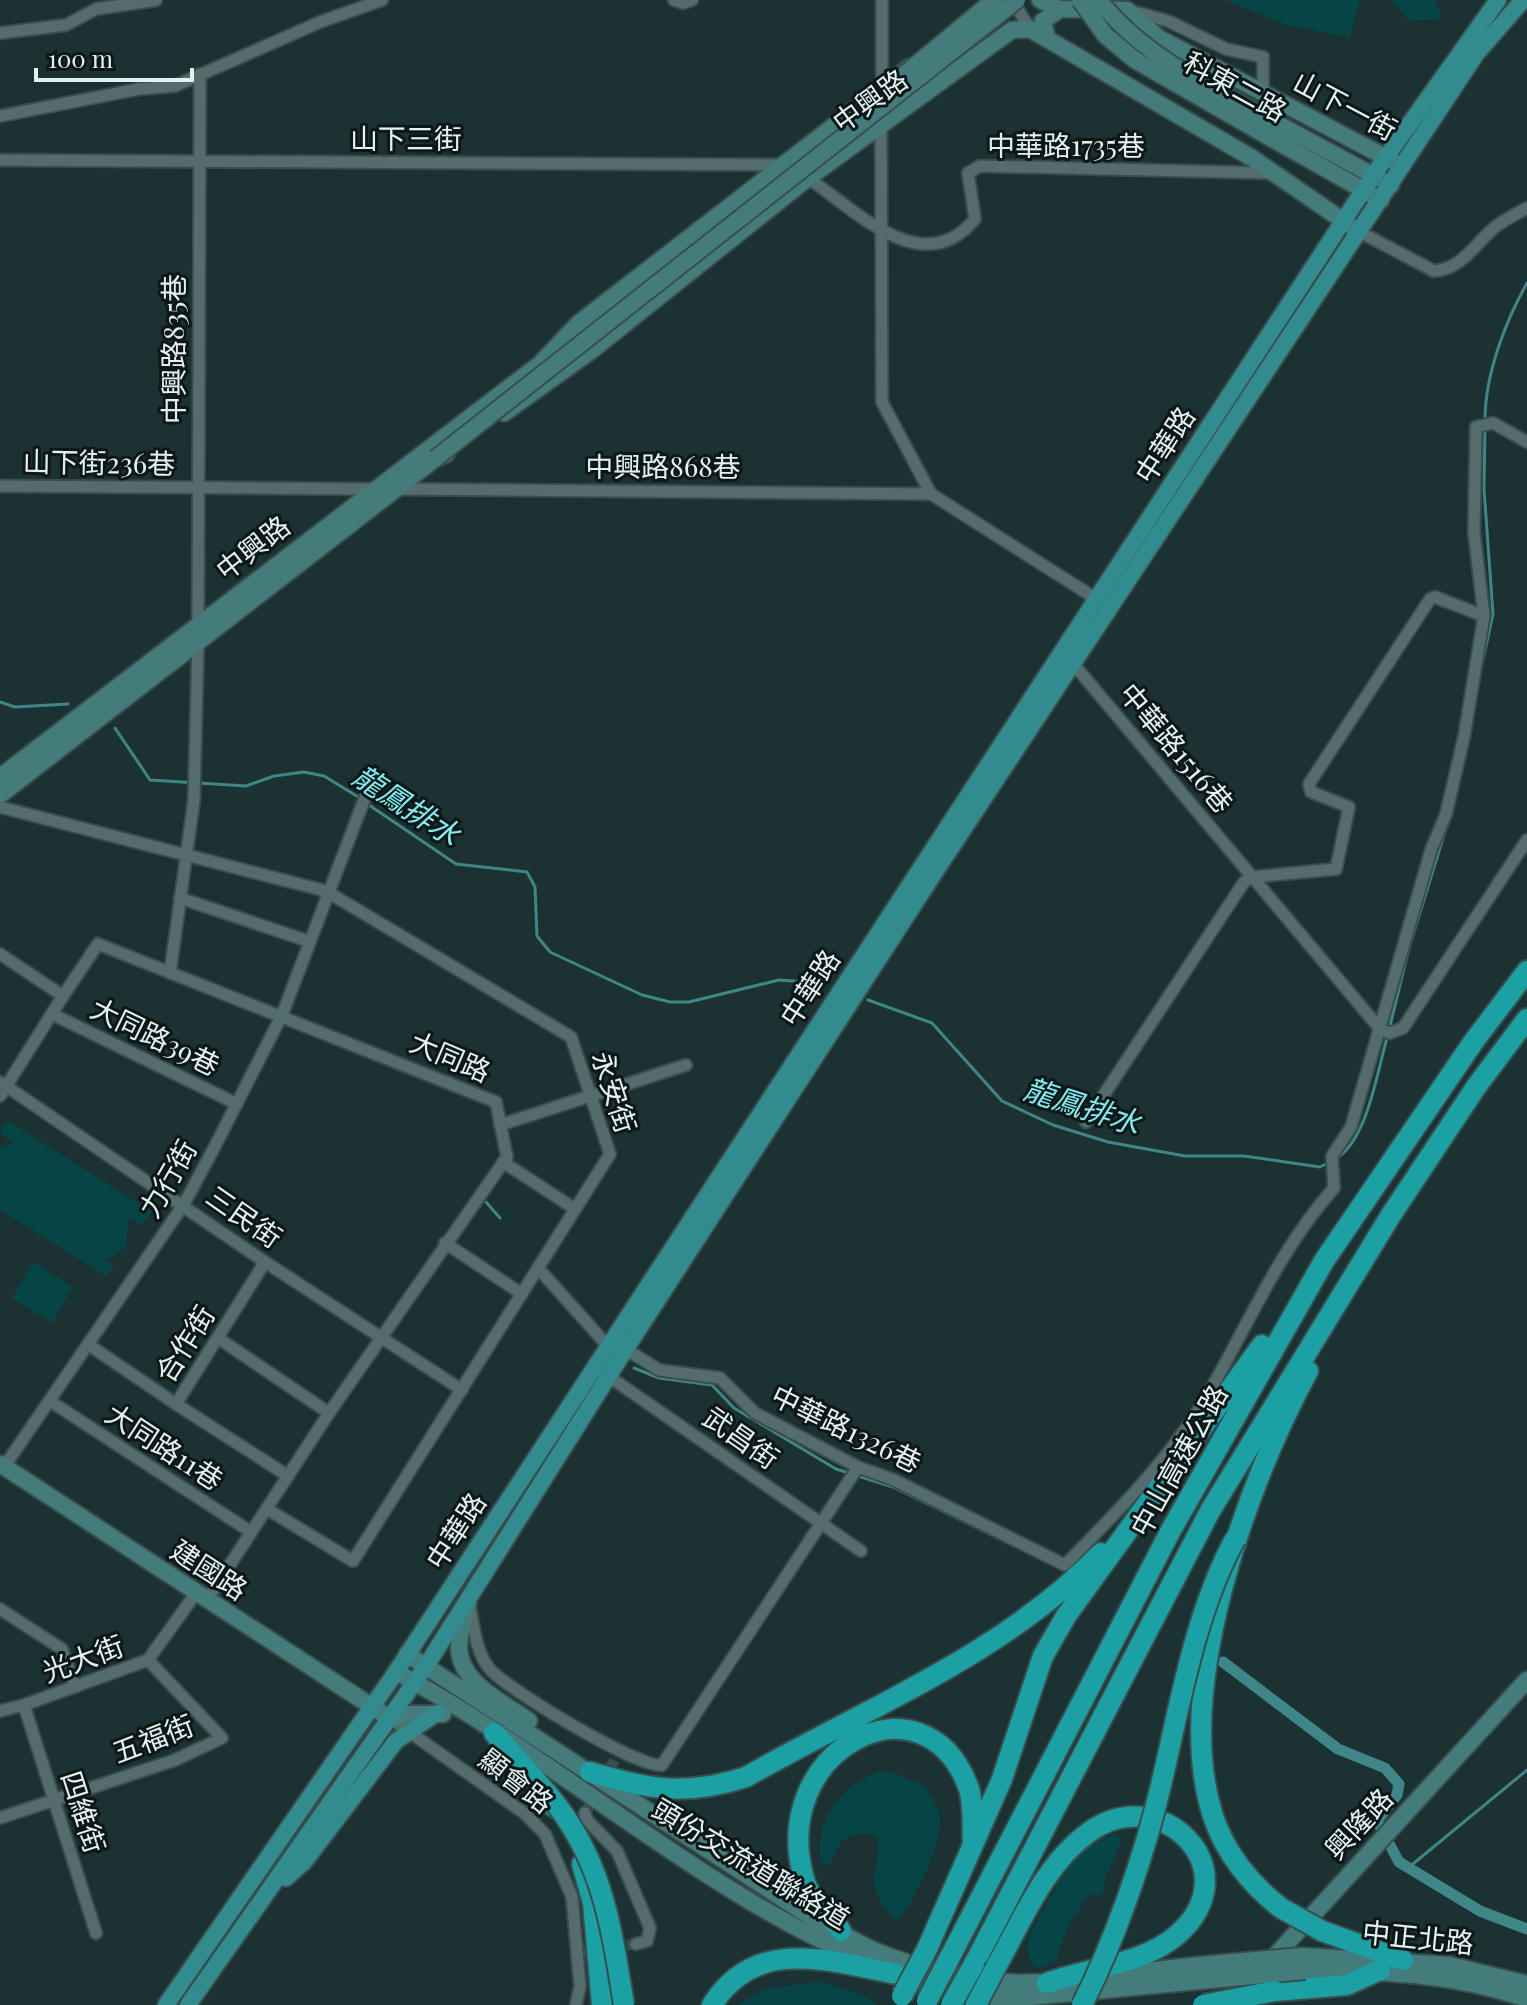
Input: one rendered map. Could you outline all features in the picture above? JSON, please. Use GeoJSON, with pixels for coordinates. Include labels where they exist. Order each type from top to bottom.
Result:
{"type":"FeatureCollection","features":[{"type":"Feature","properties":{"kind":"highway","name":"中山高速公路"},"geometry":{"type":"LineString","coordinates":[[926,2003],[1171,1530],[1324,1261],[1474,1041],[1527,971]]}},
{"type":"Feature","properties":{"kind":"highway","name":"中山高速公路"},"geometry":{"type":"LineString","coordinates":[[951,2005],[1210,1511],[1441,1138],[1527,1019]]}},
{"type":"Feature","properties":{"kind":"highway"},"geometry":{"type":"LineString","coordinates":[[900,2000],[927,1949],[1002,1779],[1043,1656],[1066,1616],[1238,1383],[1283,1312],[1324,1261]]}},
{"type":"Feature","properties":{"kind":"highway"},"geometry":{"type":"LineString","coordinates":[[1082,2005],[1122,1908],[1160,1789],[1201,1628],[1222,1561],[1235,1539],[1272,1446],[1342,1311],[1344,1292]]}},
{"type":"Feature","properties":{"kind":"highway"},"geometry":{"type":"LineString","coordinates":[[590,1772],[652,1789],[717,1786],[746,1777],[910,1690],[1006,1631],[1084,1570],[1175,1469]]}},
{"type":"Feature","properties":{"kind":"highway"},"geometry":{"type":"LineString","coordinates":[[1235,1539],[1205,1697],[1203,1744],[1207,1793],[1214,1819],[1234,1858],[1256,1887],[1281,1908],[1322,1931],[1403,1960]]}},
{"type":"Feature","properties":{"kind":"highway"},"geometry":{"type":"LineString","coordinates":[[841,1931],[806,1886],[798,1840],[799,1814],[818,1772],[851,1741],[891,1729],[930,1738],[947,1752],[970,1793],[973,1845]]}},
{"type":"Feature","properties":{"kind":"highway"},"geometry":{"type":"LineString","coordinates":[[494,1733],[569,1818],[596,1873],[607,1908],[624,2005]]}},
{"type":"Feature","properties":{"kind":"highway"},"geometry":{"type":"LineString","coordinates":[[547,1793],[576,1848],[588,1885],[602,2005]]}},
{"type":"Feature","properties":{"kind":"highway"},"geometry":{"type":"LineString","coordinates":[[976,2005],[1050,1872],[1090,1831],[1103,1823],[1139,1817],[1168,1823],[1187,1837],[1201,1857],[1204,1891],[1194,1914],[1176,1936],[1136,1956],[1047,1983]]}},
{"type":"Feature","properties":{"kind":"highway"},"geometry":{"type":"LineString","coordinates":[[712,2005],[739,1976],[755,1967],[790,1957],[832,1959],[897,1974]]}},
{"type":"Feature","properties":{"kind":"highway"},"geometry":{"type":"LineString","coordinates":[[1203,2005],[1275,1991],[1347,1985],[1380,1970]]}},
{"type":"Feature","properties":{"kind":"main road","name":"中華路"},"geometry":{"type":"LineString","coordinates":[[166,2005],[396,1672],[608,1342],[1103,602],[1369,181],[1498,0]]}},
{"type":"Feature","properties":{"kind":"main road","name":"中華路"},"geometry":{"type":"LineString","coordinates":[[1103,602],[1360,232],[1476,54],[1522,4]]}},
{"type":"Feature","properties":{"kind":"main road","name":"中華路"},"geometry":{"type":"LineString","coordinates":[[188,2005],[426,1666],[1067,657]]}},
{"type":"Feature","properties":{"kind":"main road","name":"中華路"},"geometry":{"type":"LineString","coordinates":[[267,1894],[304,1862],[403,1736],[437,1713]]}},
{"type":"Feature","properties":{"kind":"main road"},"geometry":{"type":"LineString","coordinates":[[199,1958],[213,1968]]}},
{"type":"Feature","properties":{"kind":"street"},"geometry":{"type":"LineString","coordinates":[[0,33],[66,25],[96,9],[156,0]]}},
{"type":"Feature","properties":{"kind":"street"},"geometry":{"type":"LineString","coordinates":[[0,116],[139,89],[175,86],[320,22],[382,0]]}},
{"type":"Feature","properties":{"kind":"street"},"geometry":{"type":"LineString","coordinates":[[674,0],[683,3],[692,0]]}},
{"type":"Feature","properties":{"kind":"street"},"geometry":{"type":"LineString","coordinates":[[882,0],[880,395],[931,494],[1103,602]]}},
{"type":"Feature","properties":{"kind":"street","name":"中興路"},"geometry":{"type":"LineString","coordinates":[[962,26],[978,0]]}},
{"type":"Feature","properties":{"kind":"street","name":"中興路"},"geometry":{"type":"LineString","coordinates":[[540,364],[579,323],[993,0]]}},
{"type":"Feature","properties":{"kind":"street","name":"中興路"},"geometry":{"type":"LineString","coordinates":[[0,777],[372,489],[540,364],[993,0]]}},
{"type":"Feature","properties":{"kind":"street"},"geometry":{"type":"LineString","coordinates":[[1014,0],[1030,29],[1252,158],[1342,223],[1434,271],[1443,270],[1467,257],[1502,222],[1527,208]]}},
{"type":"Feature","properties":{"kind":"street","name":"中興路"},"geometry":{"type":"LineString","coordinates":[[0,795],[436,458],[1014,0]]}},
{"type":"Feature","properties":{"kind":"street","name":"山下一街"},"geometry":{"type":"LineString","coordinates":[[1040,0],[1060,9],[1127,10],[1168,21],[1226,49],[1263,57],[1263,92]]}},
{"type":"Feature","properties":{"kind":"street","name":"科東二路"},"geometry":{"type":"LineString","coordinates":[[1080,0],[1105,35],[1135,60],[1369,181],[1386,193]]}},
{"type":"Feature","properties":{"kind":"street","name":"科東二路"},"geometry":{"type":"LineString","coordinates":[[1099,0],[1117,23],[1148,49],[1274,131]]}},
{"type":"Feature","properties":{"kind":"street"},"geometry":{"type":"LineString","coordinates":[[1047,38],[1043,21],[1060,9]]}},
{"type":"Feature","properties":{"kind":"street","name":"山下一街"},"geometry":{"type":"LineString","coordinates":[[1127,10],[1159,38],[1402,166]]}},
{"type":"Feature","properties":{"kind":"street","name":"中興路"},"geometry":{"type":"LineString","coordinates":[[436,458],[447,454],[592,350],[808,178],[1012,30],[1030,29]]}},
{"type":"Feature","properties":{"kind":"street","name":"中興路835巷"},"geometry":{"type":"LineString","coordinates":[[198,623],[200,74]]}},
{"type":"Feature","properties":{"kind":"street","name":"山下三街"},"geometry":{"type":"LineString","coordinates":[[0,160],[782,163],[882,231]]}},
{"type":"Feature","properties":{"kind":"street","name":"中華路1735巷"},"geometry":{"type":"LineString","coordinates":[[882,231],[923,245],[938,245],[961,235],[975,219],[968,173],[980,166],[1269,173]]}},
{"type":"Feature","properties":{"kind":"street"},"geometry":{"type":"LineString","coordinates":[[1527,442],[1503,426],[1484,424],[1476,427],[1474,532],[1484,616],[1464,737],[1446,814],[1431,850],[1381,1030],[1390,1033],[1403,1028],[1527,840]]}},
{"type":"Feature","properties":{"kind":"street","name":"山下街236巷"},"geometry":{"type":"LineString","coordinates":[[0,486],[372,489]]}},
{"type":"Feature","properties":{"kind":"street"},"geometry":{"type":"LineString","coordinates":[[372,489],[396,489]]}},
{"type":"Feature","properties":{"kind":"street","name":"中興路868巷"},"geometry":{"type":"LineString","coordinates":[[396,489],[931,494]]}},
{"type":"Feature","properties":{"kind":"street"},"geometry":{"type":"LineString","coordinates":[[1086,1122],[1244,882],[1252,877],[1336,869],[1349,807],[1311,792],[1309,784],[1430,599],[1435,597],[1484,616]]}},
{"type":"Feature","properties":{"kind":"street"},"geometry":{"type":"LineString","coordinates":[[170,973],[195,786],[198,623]]}},
{"type":"Feature","properties":{"kind":"street","name":"中華路1516巷"},"geometry":{"type":"LineString","coordinates":[[1067,657],[1381,1030]]}},
{"type":"Feature","properties":{"kind":"street","name":"力行街"},"geometry":{"type":"LineString","coordinates":[[3,1469],[184,1204],[282,1015],[326,891],[364,799]]}},
{"type":"Feature","properties":{"kind":"street","name":"永安街"},"geometry":{"type":"LineString","coordinates":[[0,807],[326,891],[571,1037],[610,1154],[353,1561],[267,1509]]}},
{"type":"Feature","properties":{"kind":"street"},"geometry":{"type":"LineString","coordinates":[[180,898],[308,941]]}},
{"type":"Feature","properties":{"kind":"street","name":"大同路"},"geometry":{"type":"LineString","coordinates":[[63,996],[98,944],[496,1102],[507,1157],[503,1162]]}},
{"type":"Feature","properties":{"kind":"street"},"geometry":{"type":"LineString","coordinates":[[0,954],[63,996],[2,1088]]}},
{"type":"Feature","properties":{"kind":"street","name":"大同路39巷"},"geometry":{"type":"LineString","coordinates":[[52,1014],[237,1104]]}},
{"type":"Feature","properties":{"kind":"street","name":"中華路1326巷"},"geometry":{"type":"LineString","coordinates":[[538,1268],[608,1342],[659,1370],[695,1372],[720,1378],[755,1413],[857,1469],[894,1480],[1065,1565],[1147,1480],[1187,1426],[1245,1324],[1318,1206],[1334,1188],[1332,1156],[1351,1127],[1381,1030]]}},
{"type":"Feature","properties":{"kind":"street"},"geometry":{"type":"LineString","coordinates":[[500,1125],[686,1065]]}},
{"type":"Feature","properties":{"kind":"street","name":"三民街"},"geometry":{"type":"LineString","coordinates":[[2,1088],[184,1204],[265,1262],[382,1335],[462,1390]]}},
{"type":"Feature","properties":{"kind":"street"},"geometry":{"type":"LineString","coordinates":[[201,1596],[251,1532],[382,1335],[503,1162],[575,1209]]}},
{"type":"Feature","properties":{"kind":"street"},"geometry":{"type":"LineString","coordinates":[[445,1243],[522,1294]]}},
{"type":"Feature","properties":{"kind":"street","name":"合作街"},"geometry":{"type":"LineString","coordinates":[[89,1345],[176,1404],[265,1262]]}},
{"type":"Feature","properties":{"kind":"street"},"geometry":{"type":"LineString","coordinates":[[218,1338],[329,1413]]}},
{"type":"Feature","properties":{"kind":"street","name":"武昌街"},"geometry":{"type":"LineString","coordinates":[[594,1365],[861,1551]]}},
{"type":"Feature","properties":{"kind":"street","name":"大同路11巷"},"geometry":{"type":"LineString","coordinates":[[50,1401],[251,1532]]}},
{"type":"Feature","properties":{"kind":"street"},"geometry":{"type":"LineString","coordinates":[[176,1404],[288,1476]]}},
{"type":"Feature","properties":{"kind":"street","name":"建國路"},"geometry":{"type":"LineString","coordinates":[[3,1469],[391,1719]]}},
{"type":"Feature","properties":{"kind":"street"},"geometry":{"type":"LineString","coordinates":[[469,1598],[480,1651],[489,1669],[507,1684],[619,1752],[652,1766],[662,1765],[857,1469]]}},
{"type":"Feature","properties":{"kind":"street","name":"光大街"},"geometry":{"type":"LineString","coordinates":[[0,1711],[148,1660],[201,1596]]}},
{"type":"Feature","properties":{"kind":"street"},"geometry":{"type":"LineString","coordinates":[[469,1598],[459,1645],[461,1663],[470,1679],[584,1760],[590,1772]]}},
{"type":"Feature","properties":{"kind":"street"},"geometry":{"type":"LineString","coordinates":[[0,1609],[62,1649],[75,1687]]}},
{"type":"Feature","properties":{"kind":"street","name":"頭份交流道聯絡道"},"geometry":{"type":"LineString","coordinates":[[407,1654],[817,1921],[874,1951],[951,1976],[1047,1983],[1304,1963]]}},
{"type":"Feature","properties":{"kind":"street","name":"五福街"},"geometry":{"type":"LineString","coordinates":[[0,1818],[175,1760],[222,1738],[148,1660]]}},
{"type":"Feature","properties":{"kind":"street","name":"頭份交流道聯絡道"},"geometry":{"type":"LineString","coordinates":[[396,1672],[748,1899],[823,1943],[897,1974],[970,1996],[1008,1998],[1200,1973]]}},
{"type":"Feature","properties":{"kind":"street","name":"興隆路"},"geometry":{"type":"LineString","coordinates":[[1231,2005],[1526,1682]]}},
{"type":"Feature","properties":{"kind":"street","name":"四維街"},"geometry":{"type":"LineString","coordinates":[[24,1705],[96,1933]]}},
{"type":"Feature","properties":{"kind":"street"},"geometry":{"type":"LineString","coordinates":[[391,1719],[437,1713],[455,1716],[494,1733]]}},
{"type":"Feature","properties":{"kind":"street","name":"顯會路"},"geometry":{"type":"LineString","coordinates":[[391,1719],[403,1736],[524,1813],[545,1834],[572,1897],[580,1986],[576,2005]]}},
{"type":"Feature","properties":{"kind":"street"},"geometry":{"type":"LineString","coordinates":[[585,1813],[586,1819],[617,1851],[650,1928],[647,1941],[636,1944]]}},
{"type":"Feature","properties":{"kind":"street","name":"中正北路"},"geometry":{"type":"LineString","coordinates":[[1304,1963],[1403,1960],[1494,1973],[1527,1984]]}},
{"type":"Feature","properties":{"kind":"street","name":"中正北路"},"geometry":{"type":"LineString","coordinates":[[1304,1963],[1463,1981],[1527,1999]]}},
{"type":"Feature","properties":{"kind":"shaded area"},"geometry":{"type":"Polygon","coordinates":[[[1225,0],[1360,0],[1350,38],[1286,25],[1225,0]]]}},
{"type":"Feature","properties":{"kind":"shaded area"},"geometry":{"type":"Polygon","coordinates":[[[1391,0],[1435,0],[1442,19],[1409,21],[1391,0]]]}},
{"type":"Feature","properties":{"kind":"shaded area"},"geometry":{"type":"Polygon","coordinates":[[[7,1120],[152,1212],[142,1225],[129,1218],[126,1247],[104,1260],[115,1266],[106,1276],[0,1210],[0,1148],[13,1142],[0,1133],[7,1120]]]}},
{"type":"Feature","properties":{"kind":"shaded area"},"geometry":{"type":"Polygon","coordinates":[[[33,1262],[73,1287],[52,1323],[12,1298],[33,1262]]]}},
{"type":"Feature","properties":{"kind":"shaded area"},"geometry":{"type":"Polygon","coordinates":[[[888,1770],[926,1787],[940,1816],[937,1841],[926,1872],[896,1922],[875,1887],[878,1847],[874,1834],[857,1834],[841,1841],[830,1865],[821,1862],[820,1846],[827,1816],[836,1802],[859,1781],[888,1770]]]}},
{"type":"Feature","properties":{"kind":"shaded area"},"geometry":{"type":"Polygon","coordinates":[[[1116,1833],[1121,1842],[1104,1881],[1105,1890],[1099,1897],[1092,1893],[1079,1909],[1056,1961],[1041,1969],[1033,1966],[1027,1951],[1029,1935],[1063,1875],[1084,1848],[1116,1833]]]}},
{"type":"Feature","properties":{"kind":"shaded area"},"geometry":{"type":"Polygon","coordinates":[[[819,1982],[861,1994],[878,2005],[737,2005],[767,1988],[819,1982]]]}},
{"type":"Feature","properties":{"kind":"waterway"},"geometry":{"type":"LineString","coordinates":[[1485,420],[1492,367],[1511,315],[1527,283]]}},
{"type":"Feature","properties":{"kind":"waterway"},"geometry":{"type":"LineString","coordinates":[[1479,678],[1493,614],[1484,489],[1485,427]]}},
{"type":"Feature","properties":{"kind":"waterway","name":"龍鳳排水"},"geometry":{"type":"LineString","coordinates":[[0,702],[15,707],[68,704]]}},
{"type":"Feature","properties":{"kind":"waterway","name":"龍鳳排水"},"geometry":{"type":"LineString","coordinates":[[115,728],[150,780],[246,786],[274,776],[304,772],[324,776],[360,798]]}},
{"type":"Feature","properties":{"kind":"waterway","name":"龍鳳排水"},"geometry":{"type":"LineString","coordinates":[[366,803],[456,864],[527,872],[535,887],[537,936],[550,952],[642,995],[670,1002],[689,1002],[779,980],[821,983]]}},
{"type":"Feature","properties":{"kind":"waterway"},"geometry":{"type":"LineString","coordinates":[[1389,1030],[1409,948],[1448,822]]}},
{"type":"Feature","properties":{"kind":"waterway","name":"龍鳳排水"},"geometry":{"type":"LineString","coordinates":[[868,1000],[932,1023],[1002,1101],[1053,1125],[1108,1142],[1185,1156],[1244,1156],[1320,1167],[1328,1163]]}},
{"type":"Feature","properties":{"kind":"waterway","name":"龍鳳排水"},"geometry":{"type":"LineString","coordinates":[[1335,1159],[1346,1150],[1363,1122],[1387,1038]]}},
{"type":"Feature","properties":{"kind":"waterway"},"geometry":{"type":"LineString","coordinates":[[486,1202],[500,1218]]}},
{"type":"Feature","properties":{"kind":"waterway"},"geometry":{"type":"LineString","coordinates":[[634,1368],[659,1378],[712,1385],[734,1408],[836,1469],[893,1487],[1041,1559]]}},
{"type":"Feature","properties":{"kind":"waterway"},"geometry":{"type":"LineString","coordinates":[[1223,1662],[1338,1749],[1385,1768],[1399,1784],[1397,1795],[1377,1821],[1399,1862],[1480,1911],[1527,1929]]}},
{"type":"Feature","properties":{"kind":"waterway"},"geometry":{"type":"LineString","coordinates":[[1408,1868],[1527,1770]]}},
{"type":"Feature","properties":{"kind":"tunnel"},"geometry":{"type":"LineString","coordinates":[[585,1813],[619,1752]]}},
{"type":"Feature","properties":{"kind":"tunnel"},"geometry":{"type":"LineString","coordinates":[[578,1952],[636,1944]]}}]}
